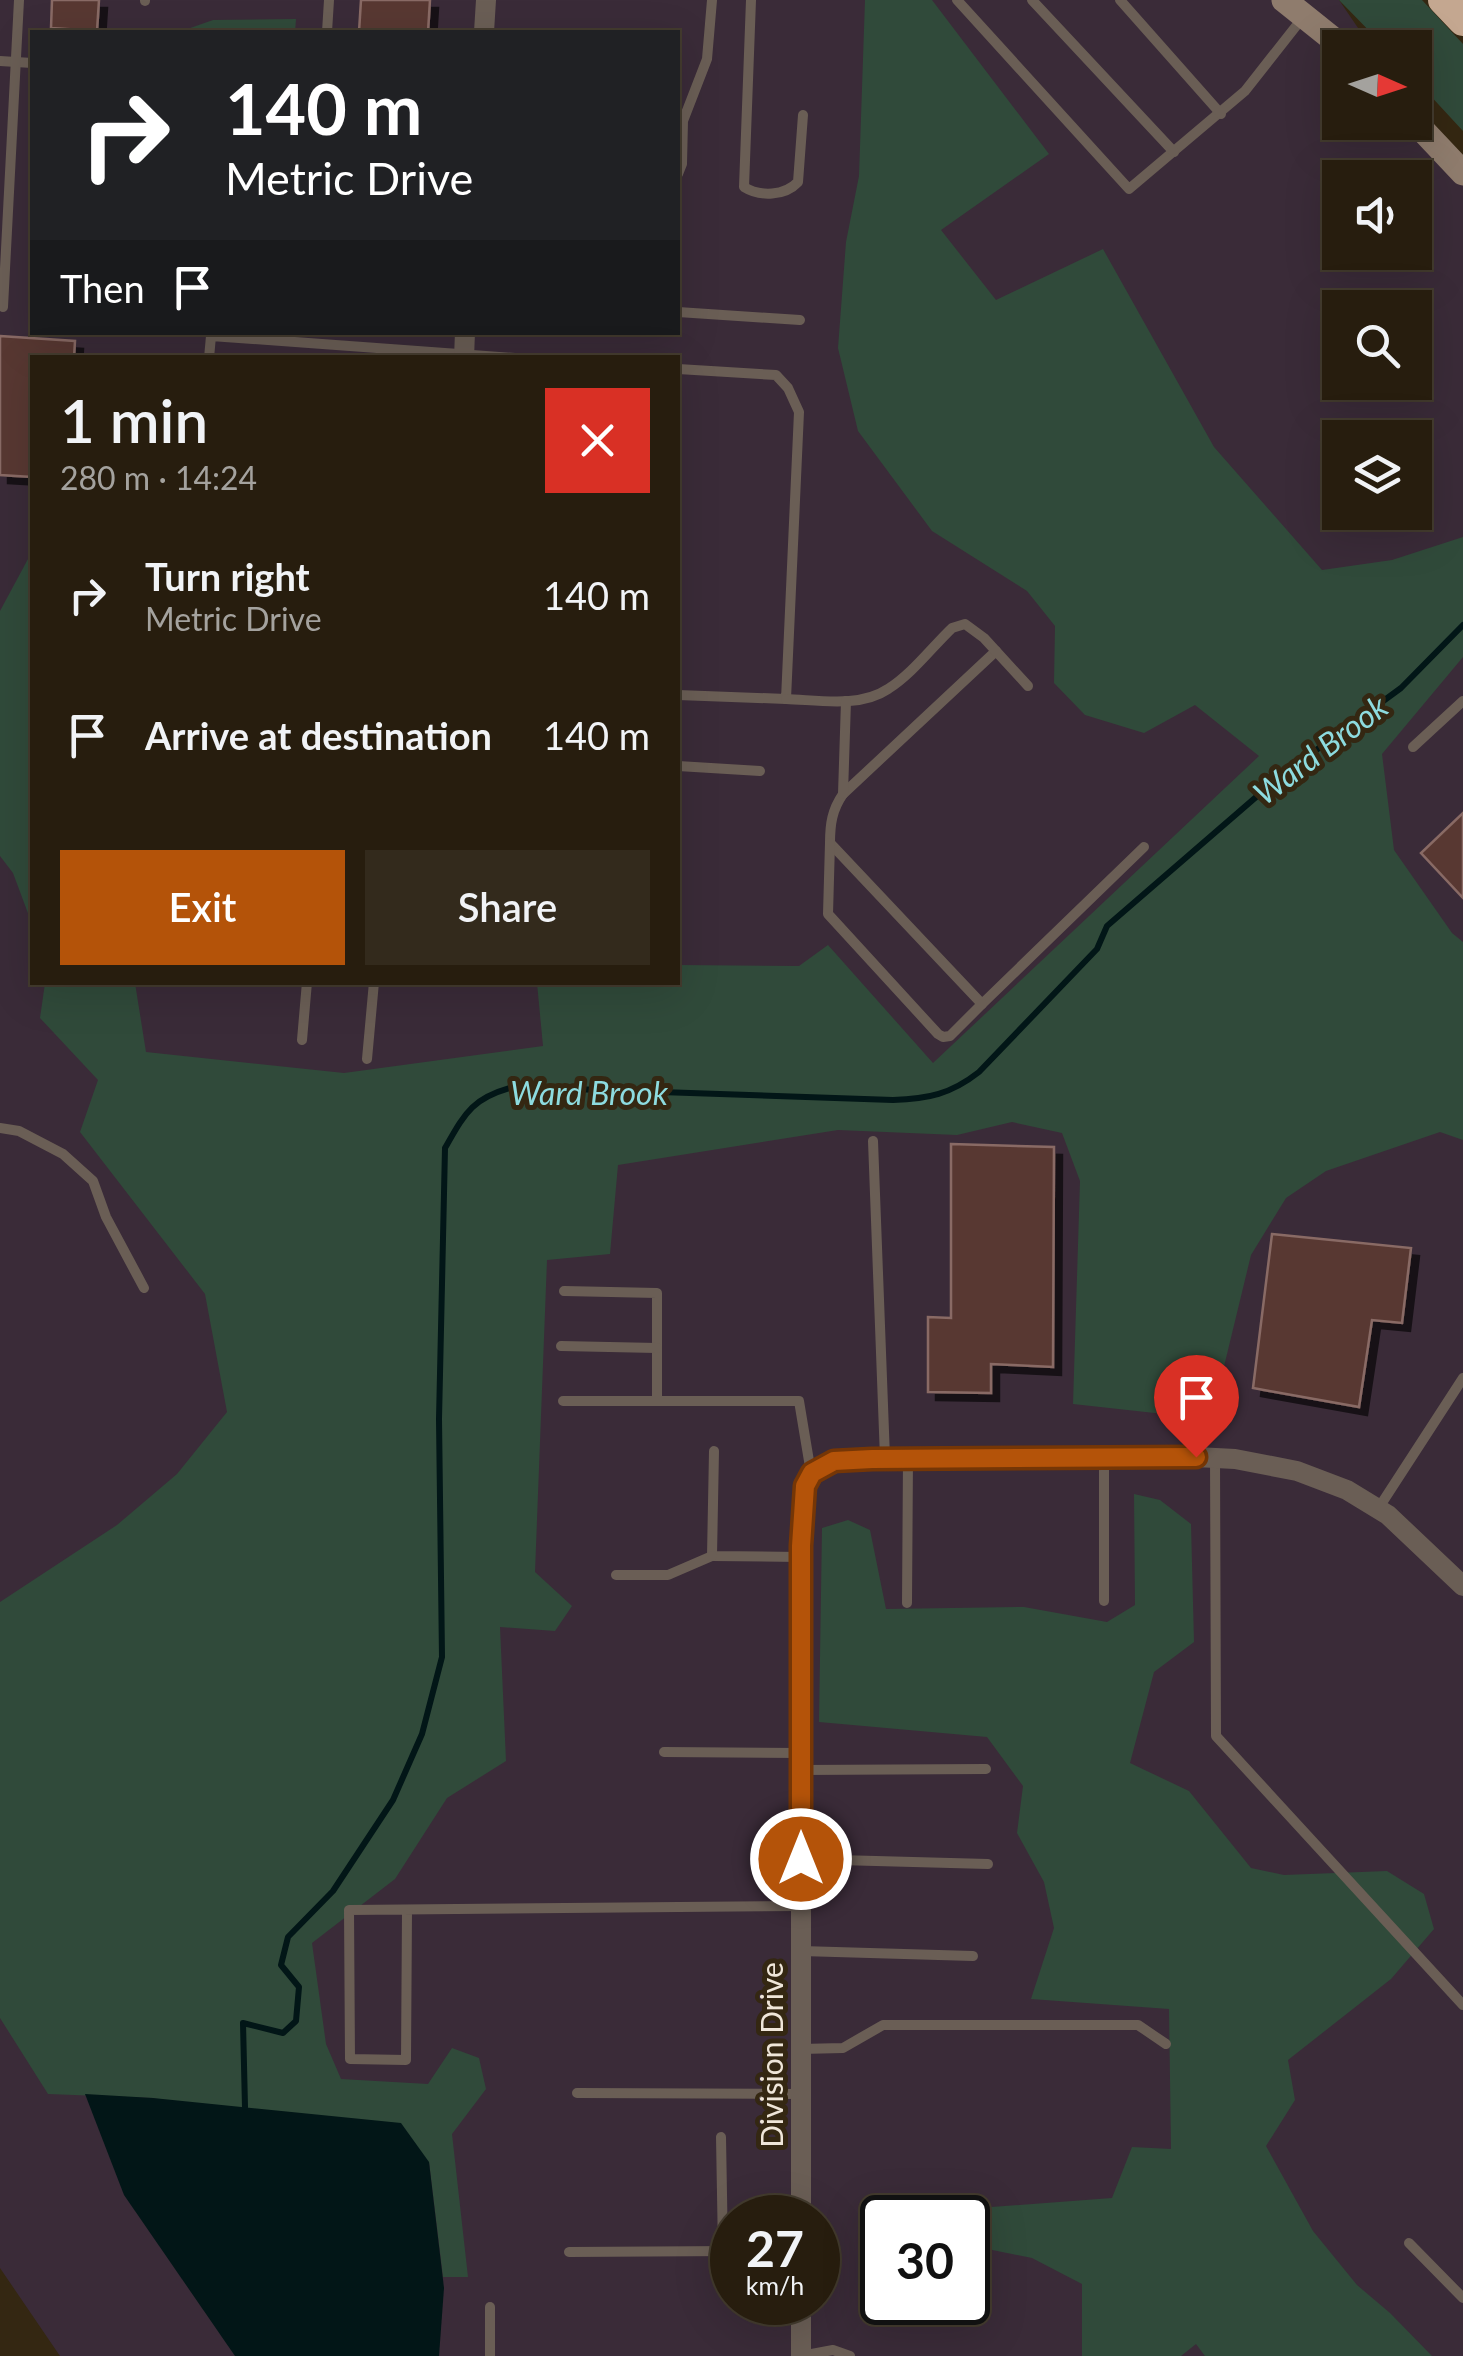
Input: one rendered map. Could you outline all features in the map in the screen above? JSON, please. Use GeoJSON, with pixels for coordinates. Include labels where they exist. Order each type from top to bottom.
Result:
{"type":"FeatureCollection","features":[{"type":"Feature","properties":{"kind":"highway"},"geometry":{"type":"LineString","coordinates":[[1443,0],[1463,21]]}},
{"type":"Feature","properties":{"kind":"street"},"geometry":{"type":"LineString","coordinates":[[484,30],[486,0]]}},
{"type":"Feature","properties":{"kind":"street"},"geometry":{"type":"LineString","coordinates":[[1294,8],[1322,30]]}},
{"type":"Feature","properties":{"kind":"street"},"geometry":{"type":"LineString","coordinates":[[1432,140],[1463,174]]}},
{"type":"Feature","properties":{"kind":"street"},"geometry":{"type":"LineString","coordinates":[[812,1473],[834,1461],[886,1459],[1215,1458],[1296,1472],[1348,1490],[1378,1509],[1460,1577]]}},
{"type":"Feature","properties":{"kind":"street","name":"Division Drive"},"geometry":{"type":"LineString","coordinates":[[802,2195],[802,1557],[805,1486],[812,1473]]}},
{"type":"Feature","properties":{"kind":"street"},"geometry":{"type":"LineString","coordinates":[[801,2356],[802,2325]]}},
{"type":"Feature","properties":{"kind":"lane"},"geometry":{"type":"LineString","coordinates":[[3,307],[19,0]]}},
{"type":"Feature","properties":{"kind":"lane"},"geometry":{"type":"LineString","coordinates":[[327,30],[330,0]]}},
{"type":"Feature","properties":{"kind":"lane"},"geometry":{"type":"LineString","coordinates":[[680,169],[683,122],[707,59],[712,0]]}},
{"type":"Feature","properties":{"kind":"lane"},"geometry":{"type":"LineString","coordinates":[[751,0],[744,187],[780,193],[798,182],[803,116]]}},
{"type":"Feature","properties":{"kind":"lane"},"geometry":{"type":"LineString","coordinates":[[957,0],[1129,190],[1244,91],[1294,8]]}},
{"type":"Feature","properties":{"kind":"lane"},"geometry":{"type":"LineString","coordinates":[[1032,0],[1174,152]]}},
{"type":"Feature","properties":{"kind":"lane"},"geometry":{"type":"LineString","coordinates":[[1120,0],[1221,114]]}},
{"type":"Feature","properties":{"kind":"lane"},"geometry":{"type":"LineString","coordinates":[[0,61],[30,63]]}},
{"type":"Feature","properties":{"kind":"lane"},"geometry":{"type":"LineString","coordinates":[[680,312],[800,320]]}},
{"type":"Feature","properties":{"kind":"lane"},"geometry":{"type":"LineString","coordinates":[[210,355],[211,336],[395,353],[464,348],[500,355]]}},
{"type":"Feature","properties":{"kind":"lane"},"geometry":{"type":"LineString","coordinates":[[680,368],[776,375],[788,388],[799,412],[786,699]]}},
{"type":"Feature","properties":{"kind":"lane"},"geometry":{"type":"LineString","coordinates":[[680,695],[846,701],[871,697],[890,688],[952,628],[966,624],[1028,686]]}},
{"type":"Feature","properties":{"kind":"lane"},"geometry":{"type":"LineString","coordinates":[[996,651],[843,794],[835,806],[830,822],[828,914],[938,1034],[950,1036],[1144,847]]}},
{"type":"Feature","properties":{"kind":"lane"},"geometry":{"type":"LineString","coordinates":[[843,794],[846,701]]}},
{"type":"Feature","properties":{"kind":"lane"},"geometry":{"type":"LineString","coordinates":[[1413,747],[1463,701]]}},
{"type":"Feature","properties":{"kind":"lane"},"geometry":{"type":"LineString","coordinates":[[680,766],[760,772]]}},
{"type":"Feature","properties":{"kind":"lane"},"geometry":{"type":"LineString","coordinates":[[830,843],[982,1004]]}},
{"type":"Feature","properties":{"kind":"lane"},"geometry":{"type":"LineString","coordinates":[[302,1040],[307,985]]}},
{"type":"Feature","properties":{"kind":"lane"},"geometry":{"type":"LineString","coordinates":[[367,1059],[374,985]]}},
{"type":"Feature","properties":{"kind":"lane"},"geometry":{"type":"LineString","coordinates":[[0,1128],[19,1131],[63,1154],[93,1181],[106,1217],[144,1288]]}},
{"type":"Feature","properties":{"kind":"lane"},"geometry":{"type":"LineString","coordinates":[[873,1140],[886,1459]]}},
{"type":"Feature","properties":{"kind":"lane"},"geometry":{"type":"LineString","coordinates":[[564,1292],[657,1292],[657,1401]]}},
{"type":"Feature","properties":{"kind":"lane"},"geometry":{"type":"LineString","coordinates":[[561,1346],[657,1348]]}},
{"type":"Feature","properties":{"kind":"lane"},"geometry":{"type":"LineString","coordinates":[[1378,1509],[1463,1378]]}},
{"type":"Feature","properties":{"kind":"lane"},"geometry":{"type":"LineString","coordinates":[[562,1400],[799,1401],[812,1473]]}},
{"type":"Feature","properties":{"kind":"lane"},"geometry":{"type":"LineString","coordinates":[[712,1556],[714,1451]]}},
{"type":"Feature","properties":{"kind":"lane"},"geometry":{"type":"LineString","coordinates":[[1104,1458],[1104,1601]]}},
{"type":"Feature","properties":{"kind":"lane"},"geometry":{"type":"LineString","coordinates":[[1215,1458],[1216,1736],[1463,2006]]}},
{"type":"Feature","properties":{"kind":"lane"},"geometry":{"type":"LineString","coordinates":[[907,1602],[908,1459]]}},
{"type":"Feature","properties":{"kind":"lane"},"geometry":{"type":"LineString","coordinates":[[616,1576],[668,1575],[712,1556],[802,1557]]}},
{"type":"Feature","properties":{"kind":"lane"},"geometry":{"type":"LineString","coordinates":[[664,1752],[986,1769]]}},
{"type":"Feature","properties":{"kind":"lane"},"geometry":{"type":"LineString","coordinates":[[801,1859],[988,1864]]}},
{"type":"Feature","properties":{"kind":"lane"},"geometry":{"type":"LineString","coordinates":[[408,1910],[406,2060],[350,2059],[349,1910],[801,1906]]}},
{"type":"Feature","properties":{"kind":"lane"},"geometry":{"type":"LineString","coordinates":[[801,1952],[973,1956]]}},
{"type":"Feature","properties":{"kind":"lane"},"geometry":{"type":"LineString","coordinates":[[802,2049],[843,2048],[882,2025],[1138,2025],[1166,2044]]}},
{"type":"Feature","properties":{"kind":"lane"},"geometry":{"type":"LineString","coordinates":[[577,2093],[801,2094]]}},
{"type":"Feature","properties":{"kind":"lane"},"geometry":{"type":"LineString","coordinates":[[721,2136],[725,2195]]}},
{"type":"Feature","properties":{"kind":"lane"},"geometry":{"type":"LineString","coordinates":[[1409,2243],[1463,2298]]}},
{"type":"Feature","properties":{"kind":"lane"},"geometry":{"type":"LineString","coordinates":[[568,2252],[710,2251]]}},
{"type":"Feature","properties":{"kind":"lane"},"geometry":{"type":"LineString","coordinates":[[490,2307],[490,2356]]}},
{"type":"Feature","properties":{"kind":"lane"},"geometry":{"type":"LineString","coordinates":[[801,2356],[833,2350],[850,2356]]}},
{"type":"Feature","properties":{"kind":"shaded area"},"geometry":{"type":"Polygon","coordinates":[[[0,0],[1339,0],[1359,30],[1322,30],[1322,140],[1429,140],[1463,185],[1463,2356],[60,2356],[0,2268],[0,0]]]}},
{"type":"Feature","properties":{"kind":"shaded area"},"geometry":{"type":"Polygon","coordinates":[[[85,2094],[401,2123],[429,2162],[444,2288],[439,2356],[235,2356],[124,2195],[85,2094]]]}},
{"type":"Feature","properties":{"kind":"green space"},"geometry":{"type":"Polygon","coordinates":[[[865,0],[932,0],[1049,154],[941,230],[996,300],[1103,249],[1214,447],[1322,570],[1392,560],[1463,537],[1463,657],[1382,754],[1394,850],[1452,933],[1463,942],[1463,1140],[1440,1132],[1326,1171],[1286,1198],[1251,1255],[1220,1383],[1200,1418],[1073,1404],[1080,1181],[1062,1133],[1012,1122],[957,1135],[838,1130],[618,1165],[610,1254],[547,1260],[535,1572],[572,1606],[555,1631],[500,1627],[506,1761],[447,1798],[395,1879],[312,1943],[326,2044],[341,2079],[428,2084],[452,2048],[479,2058],[486,2089],[452,2134],[468,2277],[443,2277],[429,2162],[153,2098],[48,2094],[0,2018],[0,1602],[117,1525],[177,1474],[227,1412],[205,1294],[80,1132],[98,1080],[40,1018],[45,985],[135,985],[146,1052],[344,1073],[543,1046],[537,985],[680,985],[680,965],[799,966],[828,945],[933,1063],[1259,756],[1195,705],[1144,733],[1085,715],[1054,683],[1055,626],[1027,591],[932,531],[858,431],[838,348],[846,242],[859,176],[865,0]]]}},
{"type":"Feature","properties":{"kind":"green space"},"geometry":{"type":"Polygon","coordinates":[[[1339,0],[1422,0],[1463,44],[1463,131],[1432,97],[1432,30],[1368,30],[1339,0]]]}},
{"type":"Feature","properties":{"kind":"green space"},"geometry":{"type":"Polygon","coordinates":[[[296,19],[295,30],[185,30],[213,20],[296,19]]]}},
{"type":"Feature","properties":{"kind":"green space"},"geometry":{"type":"Polygon","coordinates":[[[30,560],[30,919],[13,873],[0,856],[0,611],[30,560]]]}},
{"type":"Feature","properties":{"kind":"green space"},"geometry":{"type":"Polygon","coordinates":[[[1134,1494],[1160,1500],[1191,1524],[1194,1642],[1154,1672],[1130,1763],[1189,1791],[1251,1868],[1284,1875],[1387,1871],[1424,1894],[1434,1929],[1391,1979],[1288,2060],[1295,2100],[1266,2146],[1313,2231],[1357,2285],[1432,2356],[1205,2356],[1196,2344],[1181,2356],[1082,2356],[1082,2284],[1032,2258],[990,2249],[990,2207],[1112,2198],[1132,2147],[1171,2149],[1169,2009],[1031,1999],[1054,1928],[1044,1882],[1017,1833],[1023,1786],[987,1737],[819,1722],[822,1528],[848,1520],[870,1530],[886,1609],[1024,1607],[1107,1622],[1135,1605],[1134,1494]]]}},
{"type":"Feature","properties":{"kind":"building"},"geometry":{"type":"Polygon","coordinates":[[[52,0],[99,0],[97,30],[51,28],[52,0]]]}},
{"type":"Feature","properties":{"kind":"building"},"geometry":{"type":"Polygon","coordinates":[[[361,0],[430,0],[428,30],[359,30],[361,0]]]}},
{"type":"Feature","properties":{"kind":"building"},"geometry":{"type":"Polygon","coordinates":[[[0,336],[75,341],[74,355],[30,355],[30,477],[0,475],[0,336]]]}},
{"type":"Feature","properties":{"kind":"building"},"geometry":{"type":"Polygon","coordinates":[[[1463,813],[1463,898],[1421,853],[1463,813]]]}},
{"type":"Feature","properties":{"kind":"building"},"geometry":{"type":"Polygon","coordinates":[[[951,1144],[1054,1147],[1053,1367],[991,1364],[991,1393],[928,1392],[928,1317],[951,1318],[951,1144]]]}},
{"type":"Feature","properties":{"kind":"building"},"geometry":{"type":"Polygon","coordinates":[[[1272,1234],[1411,1248],[1402,1323],[1372,1320],[1359,1407],[1253,1388],[1272,1234]]]}},
{"type":"Feature","properties":{"kind":"waterway","name":"Ward Brook"},"geometry":{"type":"LineString","coordinates":[[245,2107],[243,2023],[283,2033],[296,2021],[299,1987],[281,1965],[288,1937],[333,1891],[393,1800],[422,1734],[442,1657],[439,1419],[445,1148],[464,1116],[488,1096],[513,1087],[893,1100],[928,1097],[959,1086],[979,1072],[1097,949],[1107,926],[1278,778],[1401,688],[1463,625]]}},
{"type":"Feature","properties":{"kind":"route"},"geometry":{"type":"LineString","coordinates":[[801,1859],[801,1546],[805,1486],[812,1473],[834,1461],[872,1459],[1196,1457]]}}]}
